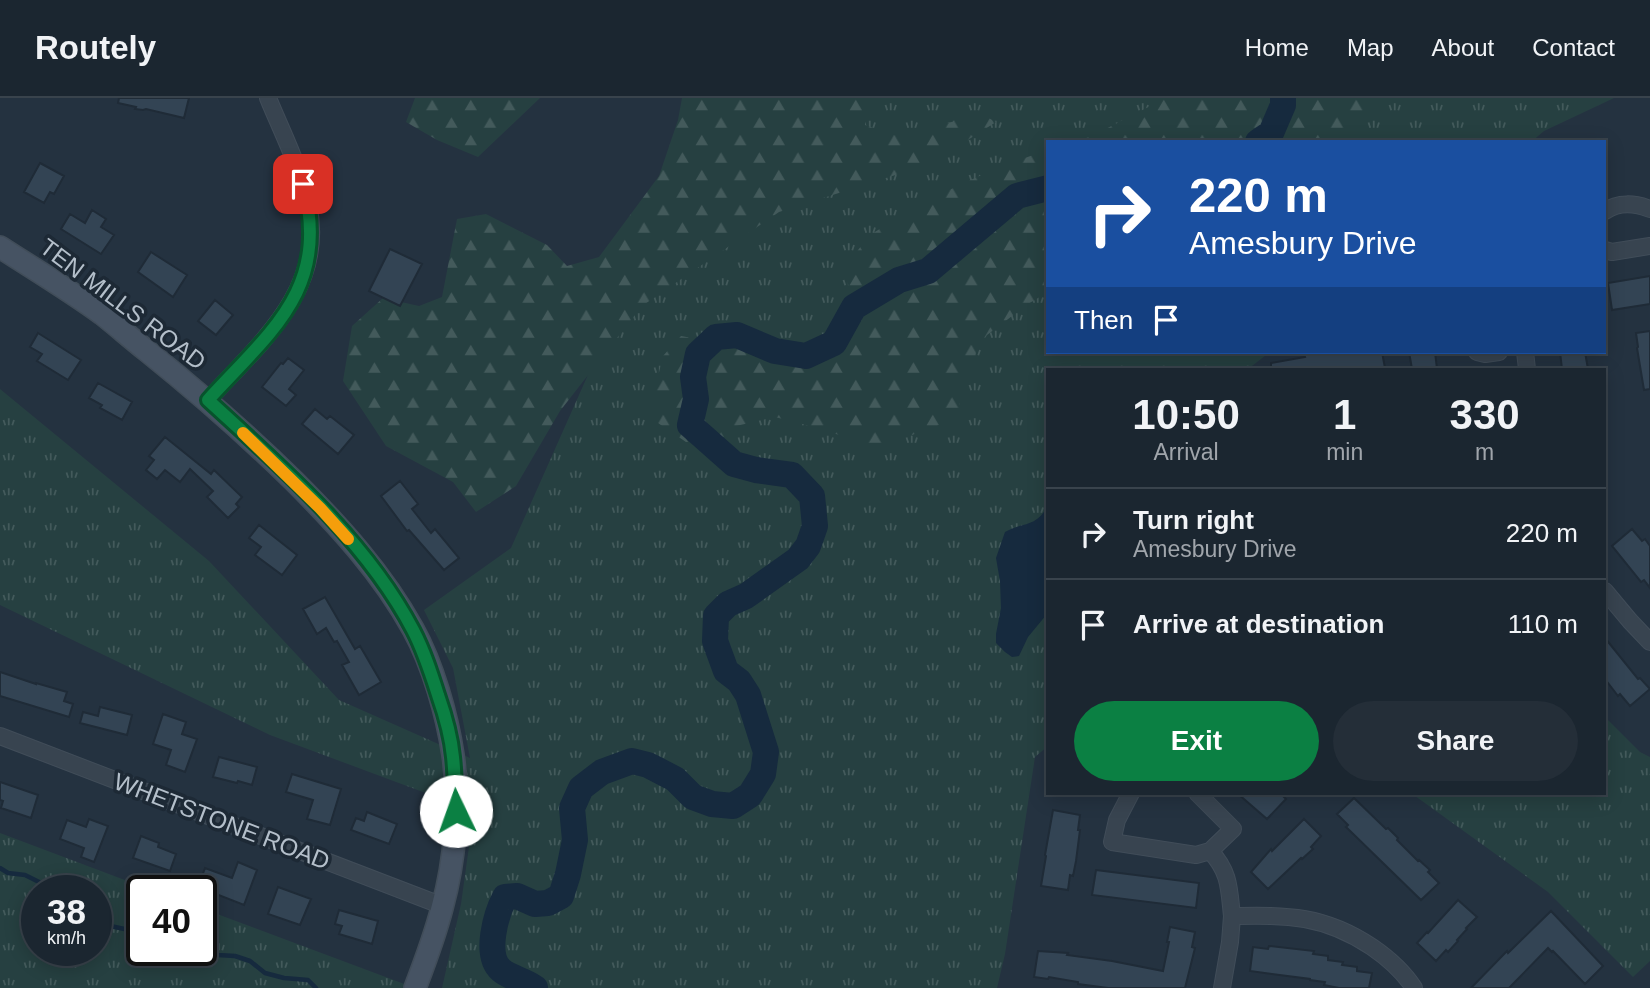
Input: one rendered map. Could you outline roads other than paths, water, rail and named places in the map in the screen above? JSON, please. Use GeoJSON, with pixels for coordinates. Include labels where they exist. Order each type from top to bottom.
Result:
{"type":"FeatureCollection","features":[{"type":"Feature","properties":{"kind":"street"},"geometry":{"type":"LineString","coordinates":[[208,400],[284,315],[304,279],[309,256],[309,206],[303,184],[268,98]]}},
{"type":"Feature","properties":{"kind":"street"},"geometry":{"type":"LineString","coordinates":[[1606,210],[1617,205],[1628,204],[1650,209]]}},
{"type":"Feature","properties":{"kind":"street"},"geometry":{"type":"LineString","coordinates":[[1606,250],[1612,252],[1650,246]]}},
{"type":"Feature","properties":{"kind":"street","name":"TEN MILLS ROAD"},"geometry":{"type":"LineString","coordinates":[[0,247],[102,315],[208,400],[273,460],[359,551],[390,590],[414,632],[431,671],[445,715],[453,756],[455,821],[453,853],[443,906],[415,988]]}},
{"type":"Feature","properties":{"kind":"street"},"geometry":{"type":"LineString","coordinates":[[1606,592],[1650,642]]}},
{"type":"Feature","properties":{"kind":"street","name":"WHETSTONE ROAD"},"geometry":{"type":"LineString","coordinates":[[0,736],[443,906]]}},
{"type":"Feature","properties":{"kind":"street"},"geometry":{"type":"LineString","coordinates":[[1130,795],[1117,820],[1112,842],[1196,855],[1210,851],[1233,829],[1199,795]]}},
{"type":"Feature","properties":{"kind":"street"},"geometry":{"type":"LineString","coordinates":[[1210,851],[1220,862],[1228,878],[1232,916],[1222,988]]}},
{"type":"Feature","properties":{"kind":"street"},"geometry":{"type":"LineString","coordinates":[[1232,916],[1297,917],[1335,927],[1352,934],[1384,955],[1414,988]]}},
{"type":"Feature","properties":{"kind":"water"},"geometry":{"type":"Polygon","coordinates":[[[1046,509],[1046,615],[1028,637],[1019,656],[1012,657],[996,643],[1001,608],[996,558],[1005,532],[1033,521],[1046,509]]]}},
{"type":"Feature","properties":{"kind":"waterway"},"geometry":{"type":"LineString","coordinates":[[1261,140],[1271,133],[1283,105],[1283,98]]}},
{"type":"Feature","properties":{"kind":"waterway"},"geometry":{"type":"LineString","coordinates":[[535,988],[505,973],[496,963],[492,945],[495,924],[505,897],[517,896],[535,904],[548,903],[561,896],[575,840],[572,808],[581,788],[602,772],[632,761],[648,765],[675,779],[693,797],[712,804],[733,806],[750,795],[763,774],[766,752],[748,695],[739,681],[726,671],[715,641],[716,616],[728,604],[746,596],[798,559],[808,546],[815,526],[812,496],[792,475],[734,464],[690,425],[696,399],[693,377],[698,354],[716,337],[737,335],[775,351],[806,356],[834,343],[854,307],[899,280],[928,271],[1017,196],[1046,189]]}},
{"type":"Feature","properties":{"kind":"waterway"},"geometry":{"type":"LineString","coordinates":[[0,868],[8,873],[25,875]]}},
{"type":"Feature","properties":{"kind":"waterway"},"geometry":{"type":"LineString","coordinates":[[112,926],[126,929]]}},
{"type":"Feature","properties":{"kind":"waterway"},"geometry":{"type":"LineString","coordinates":[[217,955],[250,961],[265,973],[308,980],[316,988]]}}]}
